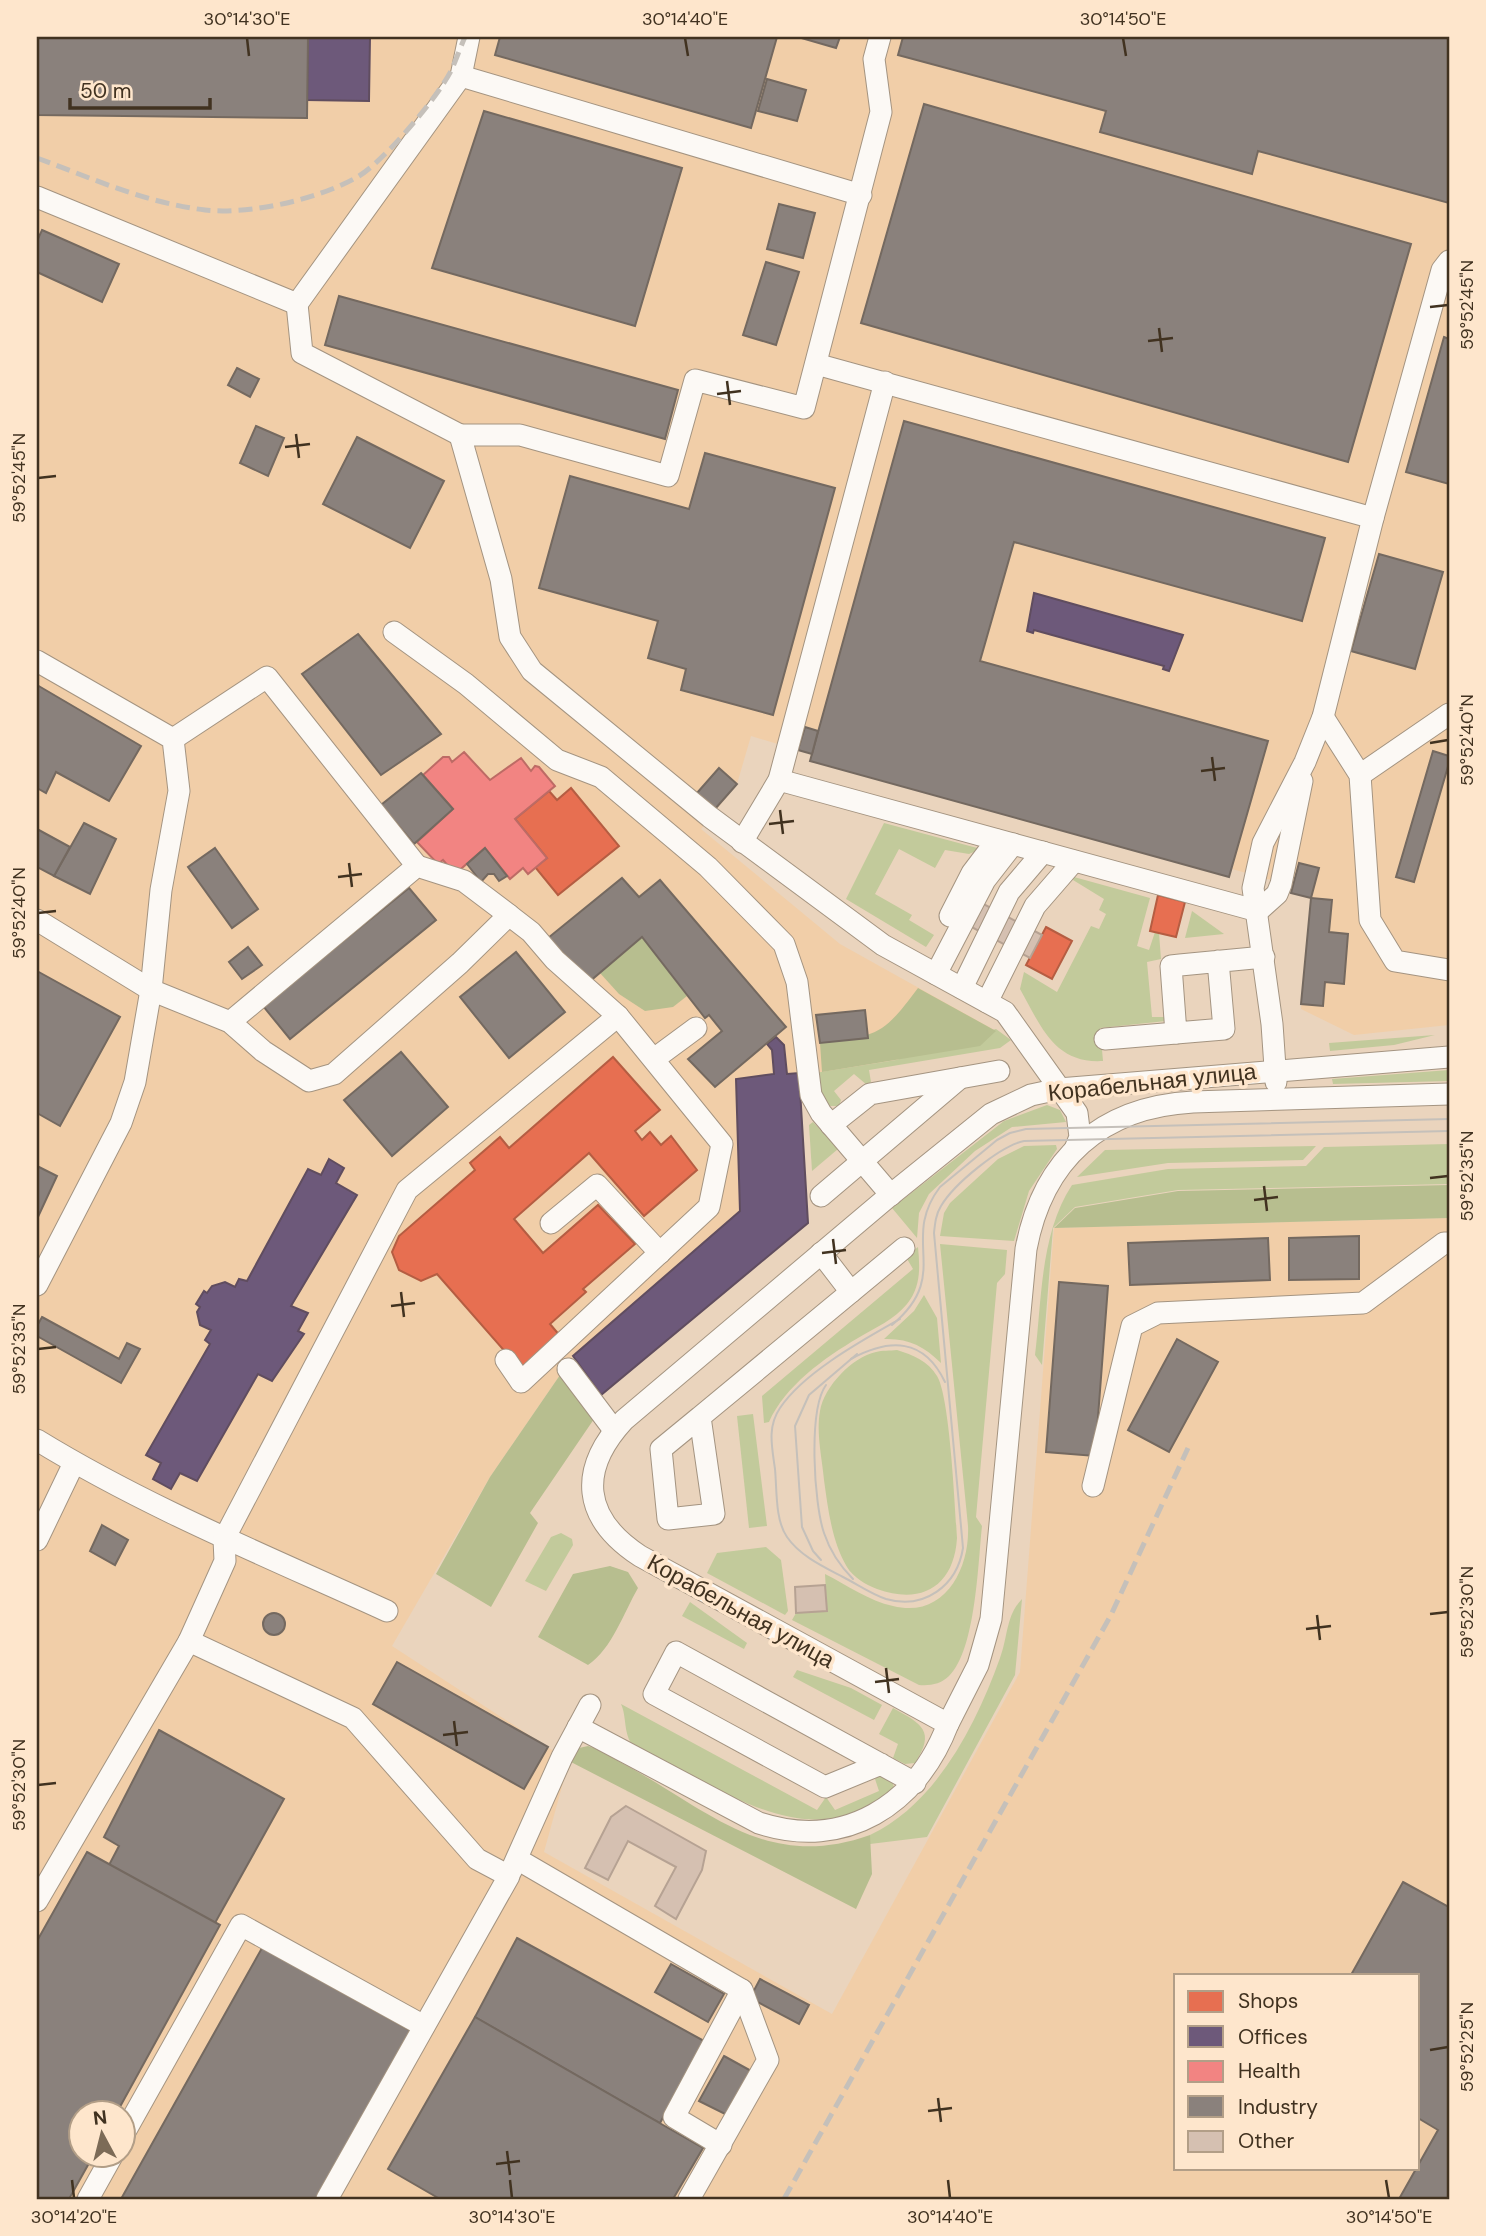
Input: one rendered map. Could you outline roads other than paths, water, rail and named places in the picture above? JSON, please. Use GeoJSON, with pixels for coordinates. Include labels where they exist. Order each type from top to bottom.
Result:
{"type":"FeatureCollection","features":[{"type":"Feature","properties":{"kind":"street"},"geometry":{"type":"LineString","coordinates":[[469,37],[461,76],[297,304],[302,353],[460,435],[520,435],[668,475],[695,380],[804,408],[881,111],[874,59],[880,37]]}},
{"type":"Feature","properties":{"kind":"street"},"geometry":{"type":"LineString","coordinates":[[461,76],[861,195]]}},
{"type":"Feature","properties":{"kind":"street"},"geometry":{"type":"LineString","coordinates":[[37,197],[297,304]]}},
{"type":"Feature","properties":{"kind":"street"},"geometry":{"type":"LineString","coordinates":[[1278,1098],[1264,957],[1253,888],[1262,843],[1305,762],[1323,717],[1373,518],[1444,287],[1443,270],[1449,261]]}},
{"type":"Feature","properties":{"kind":"street"},"geometry":{"type":"LineString","coordinates":[[816,364],[1373,518]]}},
{"type":"Feature","properties":{"kind":"street"},"geometry":{"type":"LineString","coordinates":[[742,842],[779,780],[885,382]]}},
{"type":"Feature","properties":{"kind":"street"},"geometry":{"type":"LineString","coordinates":[[460,435],[501,579],[510,638],[532,671],[742,842],[883,945],[1005,1012],[1059,1089],[1072,1102],[1081,1124],[1075,1149]]}},
{"type":"Feature","properties":{"kind":"street"},"geometry":{"type":"LineString","coordinates":[[394,632],[466,684],[557,760],[601,777],[708,867],[784,944],[797,982],[811,1095],[831,1125],[891,1195]]}},
{"type":"Feature","properties":{"kind":"street"},"geometry":{"type":"LineString","coordinates":[[37,661],[173,739]]}},
{"type":"Feature","properties":{"kind":"street"},"geometry":{"type":"LineString","coordinates":[[173,739],[267,677],[417,866],[464,881],[531,932],[555,960],[618,1016],[722,1144],[709,1207],[521,1382],[506,1360]]}},
{"type":"Feature","properties":{"kind":"street"},"geometry":{"type":"LineString","coordinates":[[1360,775],[1449,714]]}},
{"type":"Feature","properties":{"kind":"street"},"geometry":{"type":"LineString","coordinates":[[1323,717],[1360,775],[1370,920],[1395,961],[1449,970]]}},
{"type":"Feature","properties":{"kind":"street"},"geometry":{"type":"LineString","coordinates":[[37,1285],[121,1123],[135,1082],[151,990],[161,890],[179,791],[173,739]]}},
{"type":"Feature","properties":{"kind":"street"},"geometry":{"type":"LineString","coordinates":[[779,780],[1258,911]]}},
{"type":"Feature","properties":{"kind":"street"},"geometry":{"type":"LineString","coordinates":[[955,985],[1035,906],[1036,850]]}},
{"type":"Feature","properties":{"kind":"street"},"geometry":{"type":"LineString","coordinates":[[955,985],[1036,850]]}},
{"type":"Feature","properties":{"kind":"street"},"geometry":{"type":"LineString","coordinates":[[955,985],[985,880],[1036,850]]}},
{"type":"Feature","properties":{"kind":"street"},"geometry":{"type":"LineString","coordinates":[[230,1022],[417,866]]}},
{"type":"Feature","properties":{"kind":"street"},"geometry":{"type":"LineString","coordinates":[[37,920],[151,990],[230,1022],[263,1051],[309,1081],[334,1074],[460,963],[509,915]]}},
{"type":"Feature","properties":{"kind":"street"},"geometry":{"type":"LineString","coordinates":[[1177,1033],[1171,966],[1264,957]]}},
{"type":"Feature","properties":{"kind":"street"},"geometry":{"type":"LineString","coordinates":[[1105,1039],[1224,1029],[1218,961]]}},
{"type":"Feature","properties":{"kind":"street"},"geometry":{"type":"LineString","coordinates":[[37,1901],[189,1641],[225,1561],[224,1539],[408,1189],[618,1016]]}},
{"type":"Feature","properties":{"kind":"street"},"geometry":{"type":"LineString","coordinates":[[654,1059],[696,1028]]}},
{"type":"Feature","properties":{"kind":"street","name":"Корабельная улица"},"geometry":{"type":"LineString","coordinates":[[1449,1057],[1059,1089],[1031,1095],[991,1114],[821,1253],[641,1404],[614,1430],[601,1450],[592,1485],[603,1522],[624,1545],[948,1724],[978,1665],[991,1619],[1029,1232],[1048,1182],[1075,1149],[1107,1125],[1140,1109],[1174,1103],[1449,1094]]}},
{"type":"Feature","properties":{"kind":"street"},"geometry":{"type":"LineString","coordinates":[[831,1125],[870,1094],[999,1072]]}},
{"type":"Feature","properties":{"kind":"street"},"geometry":{"type":"LineString","coordinates":[[821,1196],[960,1078]]}},
{"type":"Feature","properties":{"kind":"street"},"geometry":{"type":"LineString","coordinates":[[551,1223],[597,1185],[660,1253]]}},
{"type":"Feature","properties":{"kind":"street"},"geometry":{"type":"LineString","coordinates":[[1093,1486],[1132,1325],[1158,1313],[1363,1303],[1449,1242]]}},
{"type":"Feature","properties":{"kind":"street"},"geometry":{"type":"LineString","coordinates":[[700,1417],[714,1514],[668,1519],[661,1449],[904,1248]]}},
{"type":"Feature","properties":{"kind":"street"},"geometry":{"type":"LineString","coordinates":[[821,1253],[851,1292]]}},
{"type":"Feature","properties":{"kind":"street"},"geometry":{"type":"LineString","coordinates":[[568,1369],[614,1430]]}},
{"type":"Feature","properties":{"kind":"street"},"geometry":{"type":"LineString","coordinates":[[37,1440],[74,1463],[224,1539],[387,1611]]}},
{"type":"Feature","properties":{"kind":"street"},"geometry":{"type":"LineString","coordinates":[[37,1540],[74,1463]]}},
{"type":"Feature","properties":{"kind":"street"},"geometry":{"type":"LineString","coordinates":[[189,1641],[354,1718],[477,1859],[513,1868],[742,1990],[768,2060],[689,2199]]}},
{"type":"Feature","properties":{"kind":"street"},"geometry":{"type":"LineString","coordinates":[[881,1764],[825,1787],[654,1695],[676,1652],[881,1764],[915,1783]]}},
{"type":"Feature","properties":{"kind":"street"},"geometry":{"type":"LineString","coordinates":[[330,2198],[513,1868],[590,1705]]}},
{"type":"Feature","properties":{"kind":"street"},"geometry":{"type":"LineString","coordinates":[[578,1727],[742,1815],[781,1829],[814,1831],[864,1820],[888,1807],[915,1783],[926,1768],[948,1724]]}},
{"type":"Feature","properties":{"kind":"street"},"geometry":{"type":"LineString","coordinates":[[136,2112],[241,1925],[424,2026]]}},
{"type":"Feature","properties":{"kind":"street"},"geometry":{"type":"LineString","coordinates":[[721,2144],[674,2117],[742,1990]]}},
{"type":"Feature","properties":{"kind":"street"},"geometry":{"type":"LineString","coordinates":[[88,2199],[104,2170]]}},
{"type":"Feature","properties":{"kind":"tram line"},"geometry":{"type":"LineString","coordinates":[[892,1325],[910,1307],[919,1290],[923,1273],[924,1224],[929,1206],[940,1187],[997,1140],[1010,1133],[1026,1129],[1449,1119]]}},
{"type":"Feature","properties":{"kind":"tram line"},"geometry":{"type":"LineString","coordinates":[[900,1319],[835,1358],[804,1382],[780,1408],[773,1422],[772,1437],[778,1514],[783,1530],[792,1544],[820,1565],[875,1594],[900,1602],[925,1598],[937,1592],[954,1574],[963,1548],[934,1233],[941,1206],[967,1177],[1003,1150],[1024,1141],[1449,1131]]}},
{"type":"Feature","properties":{"kind":"tram line"},"geometry":{"type":"LineString","coordinates":[[851,1359],[879,1348],[905,1346],[927,1357],[945,1382]]}},
{"type":"Feature","properties":{"kind":"tram line"},"geometry":{"type":"LineString","coordinates":[[821,1560],[813,1551],[802,1527],[795,1426],[809,1395],[857,1354]]}},
{"type":"Feature","properties":{"kind":"tram line"},"geometry":{"type":"LineString","coordinates":[[826,1385],[820,1397],[815,1435],[815,1480],[820,1519],[829,1546],[853,1579]]}},
{"type":"Feature","properties":{"kind":"railway"},"geometry":{"type":"LineString","coordinates":[[37,158],[140,196],[183,207],[223,211],[284,204],[343,184],[359,176],[382,157],[410,128],[444,83],[465,37]]}},
{"type":"Feature","properties":{"kind":"railway"},"geometry":{"type":"LineString","coordinates":[[784,2199],[1111,1615],[1188,1448]]}}]}
